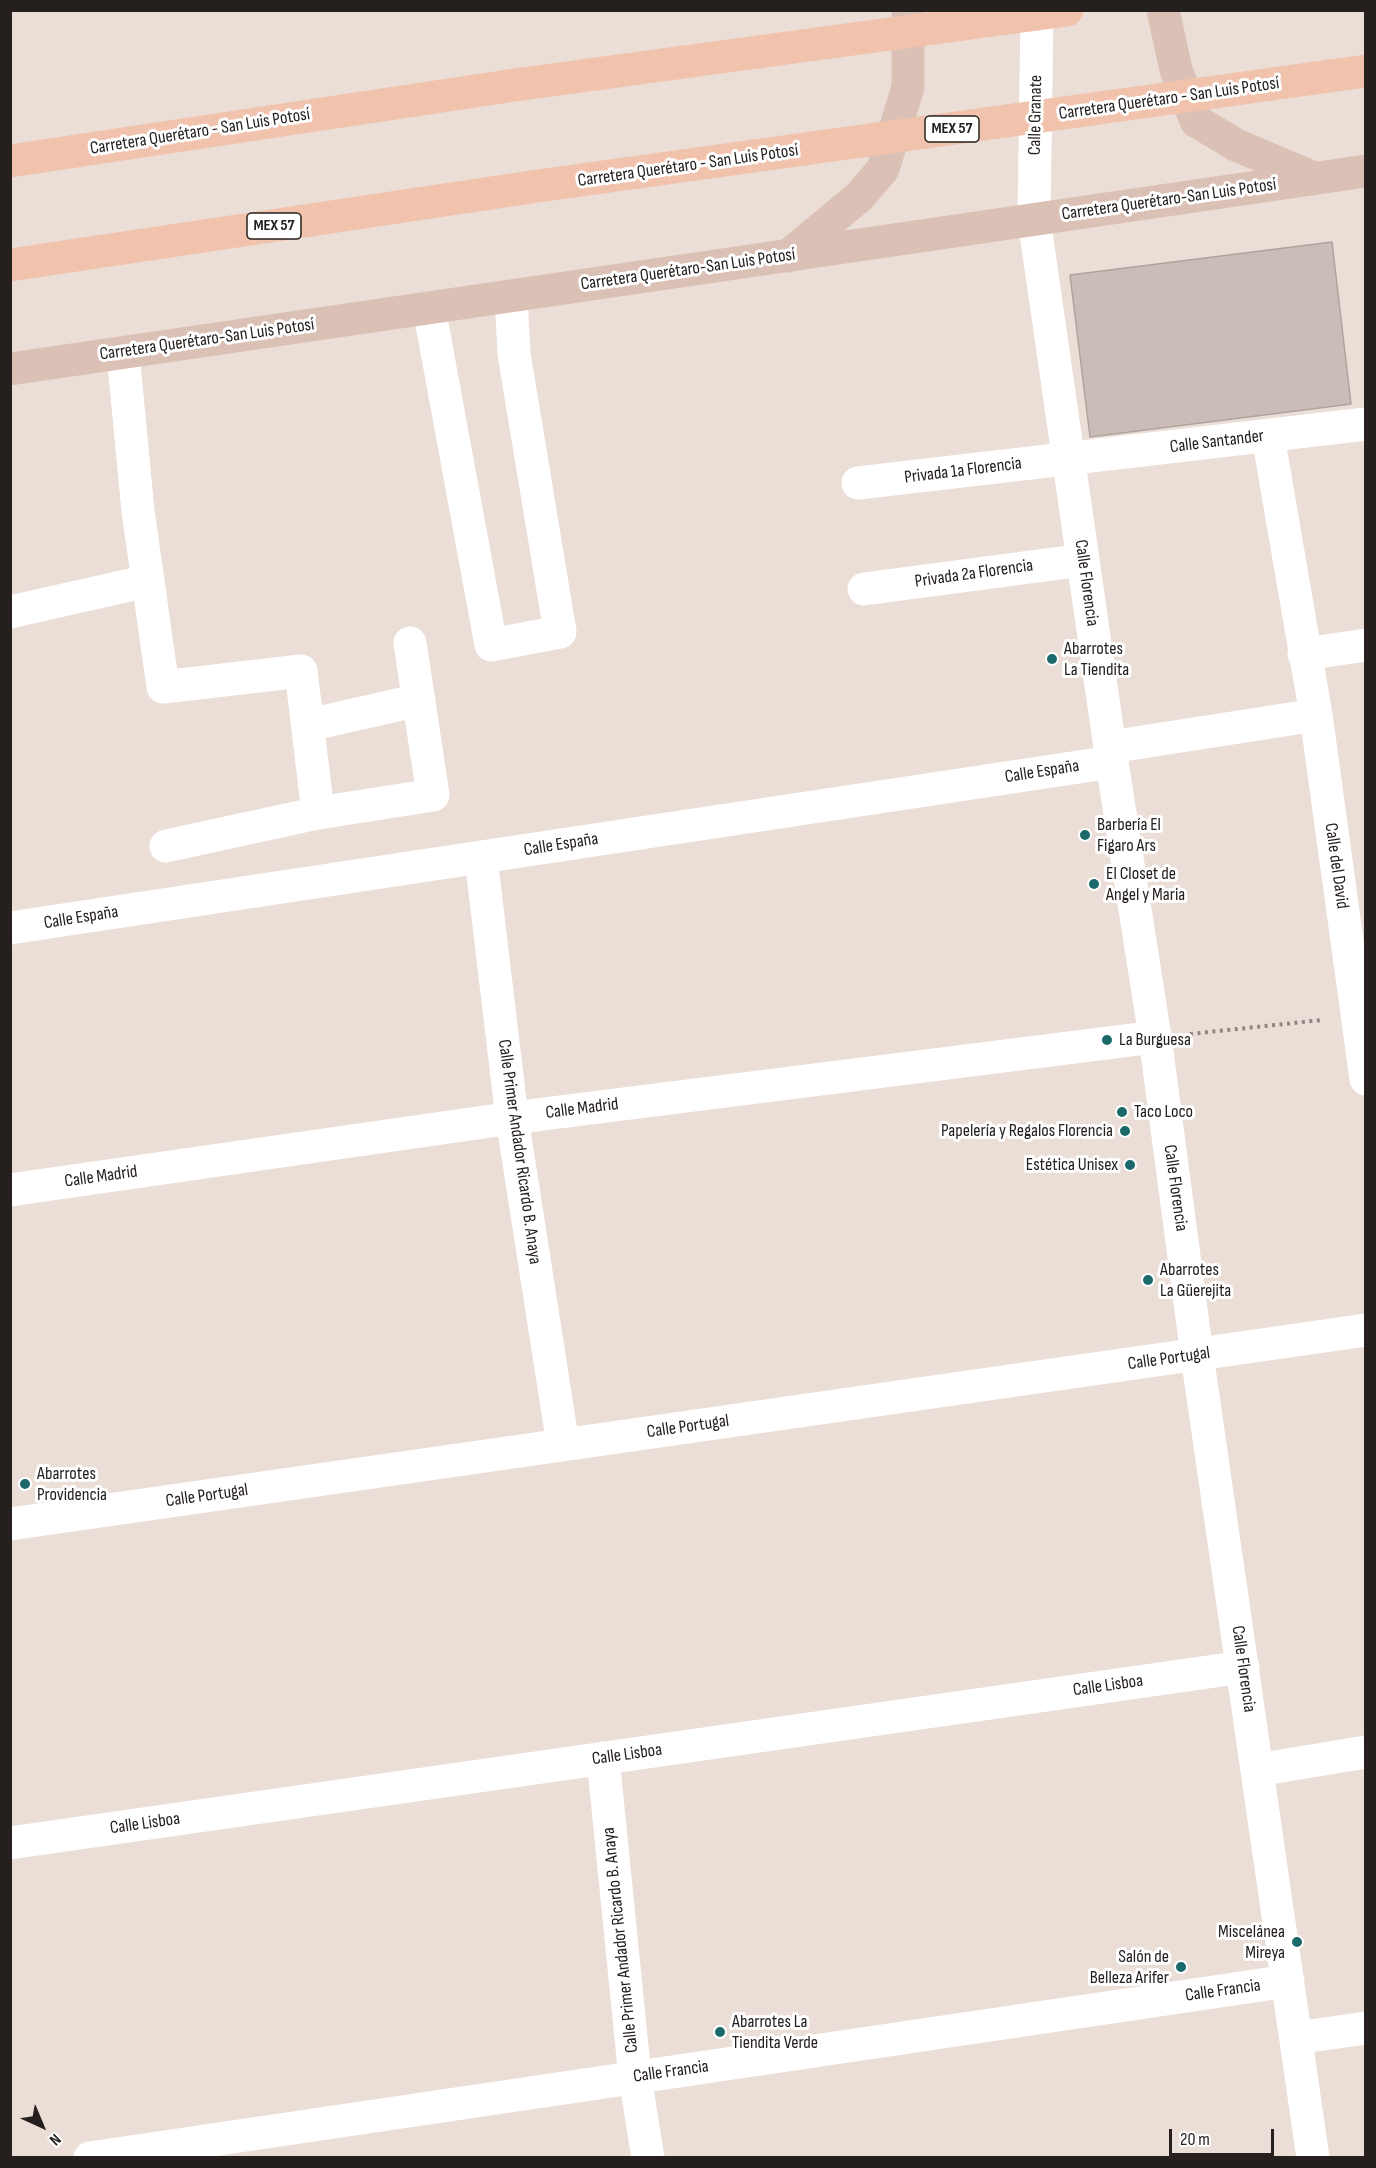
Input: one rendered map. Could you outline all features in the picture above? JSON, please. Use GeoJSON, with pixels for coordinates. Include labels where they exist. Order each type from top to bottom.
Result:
{"type":"FeatureCollection","features":[{"type":"Feature","properties":{"kind":"highway","name":"Carretera Querétaro - San Luis Potosí"},"geometry":{"type":"LineString","coordinates":[[10,161],[515,85],[1067,10]]}},
{"type":"Feature","properties":{"kind":"highway","name":"Carretera Querétaro - San Luis Potosí"},"geometry":{"type":"LineString","coordinates":[[10,265],[538,186],[1365,71]]}},
{"type":"Feature","properties":{"kind":"main road"},"geometry":{"type":"LineString","coordinates":[[789,256],[860,196],[884,170],[908,87],[908,10]]}},
{"type":"Feature","properties":{"kind":"main road"},"geometry":{"type":"LineString","coordinates":[[1163,10],[1176,70],[1196,121],[1236,145],[1315,179]]}},
{"type":"Feature","properties":{"kind":"main road","name":"Carretera Querétaro-San Luis Potosí"},"geometry":{"type":"LineString","coordinates":[[10,369],[1365,171]]}},
{"type":"Feature","properties":{"kind":"street","name":"Calle Granate"},"geometry":{"type":"LineString","coordinates":[[1034,219],[1037,10]]}},
{"type":"Feature","properties":{"kind":"street","name":"Calle Florencia"},"geometry":{"type":"LineString","coordinates":[[1034,219],[1111,755],[1155,1037],[1197,1354],[1313,2157]]}},
{"type":"Feature","properties":{"kind":"street"},"geometry":{"type":"LineString","coordinates":[[429,308],[491,645],[560,632],[514,354],[512,296]]}},
{"type":"Feature","properties":{"kind":"street"},"geometry":{"type":"LineString","coordinates":[[123,353],[138,512],[163,687],[301,671],[318,813]]}},
{"type":"Feature","properties":{"kind":"street","name":"Calle Santander"},"geometry":{"type":"LineString","coordinates":[[1068,459],[1365,424]]}},
{"type":"Feature","properties":{"kind":"street","name":"Calle del David"},"geometry":{"type":"LineString","coordinates":[[1268,436],[1316,715],[1365,1079]]}},
{"type":"Feature","properties":{"kind":"street","name":"Privada 1a Florencia"},"geometry":{"type":"LineString","coordinates":[[858,483],[1068,459]]}},
{"type":"Feature","properties":{"kind":"street","name":"Privada 2a Florencia"},"geometry":{"type":"LineString","coordinates":[[864,589],[1083,560]]}},
{"type":"Feature","properties":{"kind":"street"},"geometry":{"type":"LineString","coordinates":[[10,612],[147,581]]}},
{"type":"Feature","properties":{"kind":"street"},"geometry":{"type":"LineString","coordinates":[[166,846],[318,813],[434,795],[410,643]]}},
{"type":"Feature","properties":{"kind":"street"},"geometry":{"type":"LineString","coordinates":[[1304,654],[1365,645]]}},
{"type":"Feature","properties":{"kind":"street"},"geometry":{"type":"LineString","coordinates":[[309,725],[419,700]]}},
{"type":"Feature","properties":{"kind":"street","name":"Calle España"},"geometry":{"type":"LineString","coordinates":[[10,928],[481,858],[1111,755],[1316,715]]}},
{"type":"Feature","properties":{"kind":"street","name":"Calle Primer Andador Ricardo B. Anaya"},"geometry":{"type":"LineString","coordinates":[[481,858],[512,1118],[563,1445]]}},
{"type":"Feature","properties":{"kind":"street","name":"Calle Madrid"},"geometry":{"type":"LineString","coordinates":[[10,1190],[512,1118],[1155,1037]]}},
{"type":"Feature","properties":{"kind":"street","name":"Calle Portugal"},"geometry":{"type":"LineString","coordinates":[[10,1524],[1365,1330]]}},
{"type":"Feature","properties":{"kind":"street","name":"Calle Lisboa"},"geometry":{"type":"LineString","coordinates":[[10,1843],[1243,1667]]}},
{"type":"Feature","properties":{"kind":"street"},"geometry":{"type":"LineString","coordinates":[[1257,1770],[1365,1752]]}},
{"type":"Feature","properties":{"kind":"street","name":"Calle Primer Andador Ricardo B. Anaya"},"geometry":{"type":"LineString","coordinates":[[603,1758],[635,2077],[648,2157]]}},
{"type":"Feature","properties":{"kind":"street","name":"Calle Francia"},"geometry":{"type":"LineString","coordinates":[[90,2157],[1288,1981]]}},
{"type":"Feature","properties":{"kind":"street"},"geometry":{"type":"LineString","coordinates":[[1296,2038],[1365,2028]]}},
{"type":"Feature","properties":{"kind":"path"},"geometry":{"type":"LineString","coordinates":[[1155,1037],[1356,1017]]}},
{"type":"Feature","properties":{"kind":"building"},"geometry":{"type":"Polygon","coordinates":[[[1332,242],[1351,404],[1090,437],[1070,275],[1332,242]]]}},
{"type":"Feature","properties":{"kind":"place","name":"Abarrotes La Tiendita"},"geometry":{"type":"Point","coordinates":[1052,659]}},
{"type":"Feature","properties":{"kind":"place","name":"Barbería El Figaro Ars"},"geometry":{"type":"Point","coordinates":[1085,835]}},
{"type":"Feature","properties":{"kind":"place","name":"El Closet de Angel y Maria"},"geometry":{"type":"Point","coordinates":[1094,884]}},
{"type":"Feature","properties":{"kind":"place","name":"La Burguesa"},"geometry":{"type":"Point","coordinates":[1107,1040]}},
{"type":"Feature","properties":{"kind":"place","name":"Taco Loco"},"geometry":{"type":"Point","coordinates":[1122,1112]}},
{"type":"Feature","properties":{"kind":"place","name":"Papelería y Regalos Florencia"},"geometry":{"type":"Point","coordinates":[1125,1131]}},
{"type":"Feature","properties":{"kind":"place","name":"Estética Unisex"},"geometry":{"type":"Point","coordinates":[1130,1165]}},
{"type":"Feature","properties":{"kind":"place","name":"Abarrotes La Güerejita"},"geometry":{"type":"Point","coordinates":[1148,1280]}},
{"type":"Feature","properties":{"kind":"place","name":"Abarrotes Providencia"},"geometry":{"type":"Point","coordinates":[25,1484]}},
{"type":"Feature","properties":{"kind":"place","name":"Miscelánea Mireya"},"geometry":{"type":"Point","coordinates":[1297,1942]}},
{"type":"Feature","properties":{"kind":"place","name":"Salón de Belleza Arifer"},"geometry":{"type":"Point","coordinates":[1181,1967]}},
{"type":"Feature","properties":{"kind":"place","name":"Abarrotes La Tiendita Verde"},"geometry":{"type":"Point","coordinates":[720,2032]}}]}
